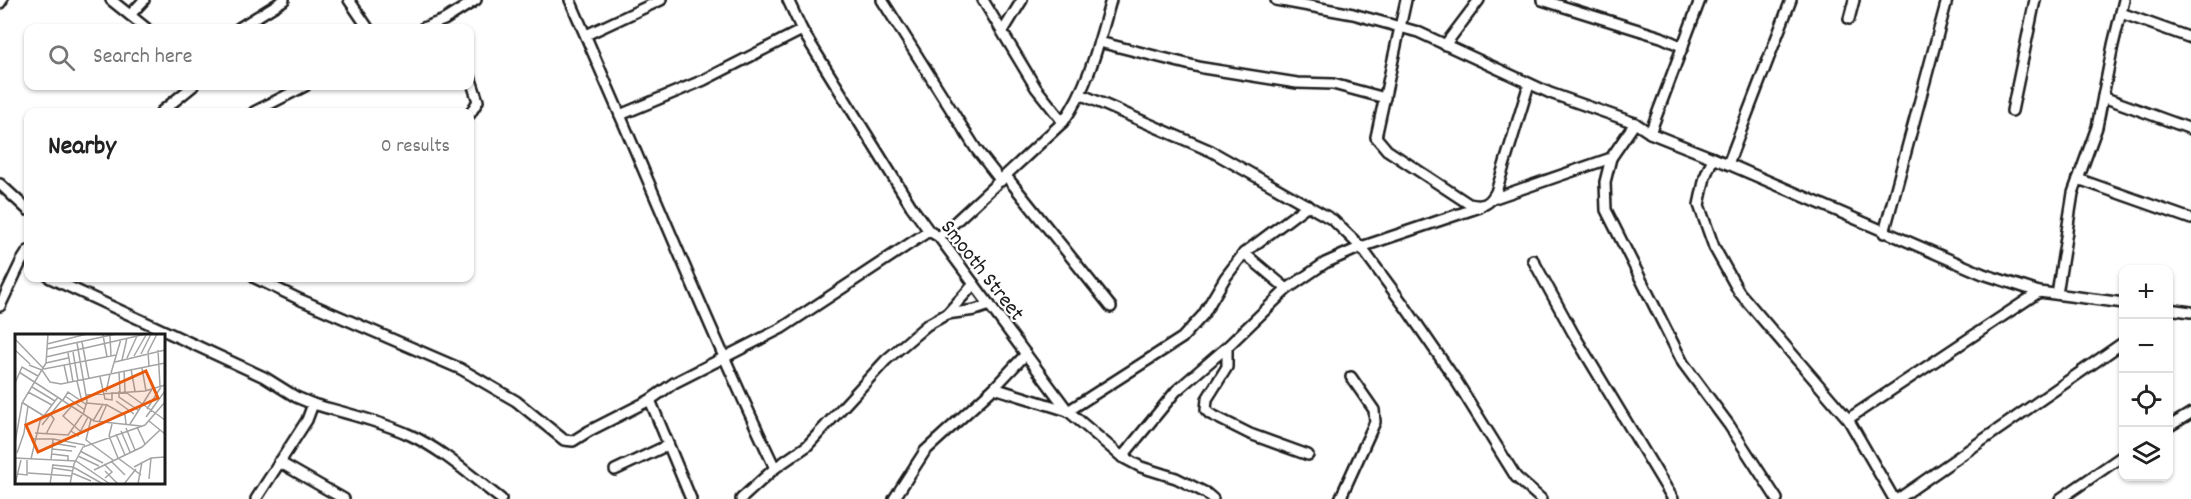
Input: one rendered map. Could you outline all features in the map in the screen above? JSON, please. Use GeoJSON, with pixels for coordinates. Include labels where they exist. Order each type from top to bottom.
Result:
{"type":"FeatureCollection","features":[{"type":"Feature","properties":{"kind":"street"},"geometry":{"type":"LineString","coordinates":[[111,0],[141,24]]}},
{"type":"Feature","properties":{"kind":"street"},"geometry":{"type":"LineString","coordinates":[[130,15],[144,0]]}},
{"type":"Feature","properties":{"kind":"street"},"geometry":{"type":"LineString","coordinates":[[245,24],[284,0]]}},
{"type":"Feature","properties":{"kind":"street"},"geometry":{"type":"LineString","coordinates":[[349,0],[365,24]]}},
{"type":"Feature","properties":{"kind":"street"},"geometry":{"type":"LineString","coordinates":[[445,24],[476,0]]}},
{"type":"Feature","properties":{"kind":"street"},"geometry":{"type":"LineString","coordinates":[[570,0],[688,271],[723,359],[775,468]]}},
{"type":"Feature","properties":{"kind":"street"},"geometry":{"type":"LineString","coordinates":[[586,35],[661,0]]}},
{"type":"Feature","properties":{"kind":"street","name":"Smooth Street"},"geometry":{"type":"LineString","coordinates":[[788,0],[802,30],[910,206],[929,231],[939,237],[1068,411],[1122,457],[1142,467],[1176,478],[1213,499]]}},
{"type":"Feature","properties":{"kind":"street"},"geometry":{"type":"LineString","coordinates":[[882,0],[976,149],[1111,307]]}},
{"type":"Feature","properties":{"kind":"street"},"geometry":{"type":"LineString","coordinates":[[983,0],[1036,88],[1063,122]]}},
{"type":"Feature","properties":{"kind":"street"},"geometry":{"type":"LineString","coordinates":[[1003,31],[1022,0]]}},
{"type":"Feature","properties":{"kind":"street"},"geometry":{"type":"LineString","coordinates":[[939,237],[1063,122],[1076,104],[1099,42],[1110,0]]}},
{"type":"Feature","properties":{"kind":"street"},"geometry":{"type":"LineString","coordinates":[[1276,0],[1353,14],[1418,32],[1529,84],[1635,123],[1650,133],[1728,164],[1983,274],[2039,292],[2119,302]]}},
{"type":"Feature","properties":{"kind":"street"},"geometry":{"type":"LineString","coordinates":[[1406,0],[1376,137],[1388,150],[1469,204],[1480,207]]}},
{"type":"Feature","properties":{"kind":"street"},"geometry":{"type":"LineString","coordinates":[[1445,45],[1479,0]]}},
{"type":"Feature","properties":{"kind":"street"},"geometry":{"type":"LineString","coordinates":[[1542,0],[1683,46]]}},
{"type":"Feature","properties":{"kind":"street"},"geometry":{"type":"LineString","coordinates":[[1650,133],[1701,0]]}},
{"type":"Feature","properties":{"kind":"street"},"geometry":{"type":"LineString","coordinates":[[1728,164],[1791,0]]}},
{"type":"Feature","properties":{"kind":"street"},"geometry":{"type":"LineString","coordinates":[[1849,19],[1854,0]]}},
{"type":"Feature","properties":{"kind":"street"},"geometry":{"type":"LineString","coordinates":[[1884,233],[1947,0]]}},
{"type":"Feature","properties":{"kind":"street"},"geometry":{"type":"LineString","coordinates":[[2012,111],[2035,0]]}},
{"type":"Feature","properties":{"kind":"street"},"geometry":{"type":"LineString","coordinates":[[2056,294],[2073,193],[2097,128],[2124,0]]}},
{"type":"Feature","properties":{"kind":"street"},"geometry":{"type":"LineString","coordinates":[[2121,13],[2191,38]]}},
{"type":"Feature","properties":{"kind":"street"},"geometry":{"type":"LineString","coordinates":[[620,116],[704,80],[802,30]]}},
{"type":"Feature","properties":{"kind":"street"},"geometry":{"type":"LineString","coordinates":[[1099,42],[1203,68],[1297,83],[1333,84],[1385,98]]}},
{"type":"Feature","properties":{"kind":"street"},"geometry":{"type":"LineString","coordinates":[[1492,199],[1529,84]]}},
{"type":"Feature","properties":{"kind":"street"},"geometry":{"type":"LineString","coordinates":[[474,89],[478,101],[474,108]]}},
{"type":"Feature","properties":{"kind":"street"},"geometry":{"type":"LineString","coordinates":[[166,108],[188,90]]}},
{"type":"Feature","properties":{"kind":"street"},"geometry":{"type":"LineString","coordinates":[[262,108],[297,90]]}},
{"type":"Feature","properties":{"kind":"street"},"geometry":{"type":"LineString","coordinates":[[1080,94],[1211,151],[1333,220],[1361,247],[1455,379],[1516,477],[1541,499]]}},
{"type":"Feature","properties":{"kind":"street"},"geometry":{"type":"LineString","coordinates":[[2103,97],[2191,129]]}},
{"type":"Feature","properties":{"kind":"street"},"geometry":{"type":"LineString","coordinates":[[1635,123],[1611,158],[1605,182],[1606,210],[1683,363],[1729,425],[1777,499]]}},
{"type":"Feature","properties":{"kind":"street"},"geometry":{"type":"LineString","coordinates":[[1122,457],[1176,391],[1287,289],[1325,263],[1361,247],[1480,207],[1492,199],[1611,158]]}},
{"type":"Feature","properties":{"kind":"street"},"geometry":{"type":"LineString","coordinates":[[1713,158],[1705,177],[1699,205],[1714,247],[1739,292],[1848,419],[1896,499],[2119,345]]}},
{"type":"Feature","properties":{"kind":"street"},"geometry":{"type":"LineString","coordinates":[[2078,179],[2191,219]]}},
{"type":"Feature","properties":{"kind":"street"},"geometry":{"type":"LineString","coordinates":[[0,184],[24,206]]}},
{"type":"Feature","properties":{"kind":"street"},"geometry":{"type":"LineString","coordinates":[[994,388],[1068,411],[1188,333],[1203,315],[1225,278],[1244,253],[1308,205]]}},
{"type":"Feature","properties":{"kind":"street"},"geometry":{"type":"LineString","coordinates":[[263,282],[461,369],[516,401],[564,440],[573,441],[589,430],[650,399],[674,383],[782,328],[929,231]]}},
{"type":"Feature","properties":{"kind":"street"},"geometry":{"type":"LineString","coordinates":[[1244,253],[1287,289]]}},
{"type":"Feature","properties":{"kind":"street"},"geometry":{"type":"LineString","coordinates":[[1533,260],[1573,333],[1673,499]]}},
{"type":"Feature","properties":{"kind":"street"},"geometry":{"type":"LineString","coordinates":[[0,306],[24,266]]}},
{"type":"Feature","properties":{"kind":"street"},"geometry":{"type":"LineString","coordinates":[[59,282],[264,378],[296,397],[411,435],[444,456],[501,499]]}},
{"type":"Feature","properties":{"kind":"street"},"geometry":{"type":"LineString","coordinates":[[741,499],[775,468],[807,446],[886,360],[927,325],[947,314],[974,284]]}},
{"type":"Feature","properties":{"kind":"street"},"geometry":{"type":"LineString","coordinates":[[1848,419],[2039,292]]}},
{"type":"Feature","properties":{"kind":"street"},"geometry":{"type":"LineString","coordinates":[[947,314],[990,305]]}},
{"type":"Feature","properties":{"kind":"street"},"geometry":{"type":"LineString","coordinates":[[2173,310],[2191,312]]}},
{"type":"Feature","properties":{"kind":"street"},"geometry":{"type":"LineString","coordinates":[[1227,346],[1227,367],[1207,399],[1206,410],[1250,434],[1308,454]]}},
{"type":"Feature","properties":{"kind":"street"},"geometry":{"type":"LineString","coordinates":[[894,499],[925,451],[994,388],[1026,354]]}},
{"type":"Feature","properties":{"kind":"street"},"geometry":{"type":"LineString","coordinates":[[1340,499],[1375,422],[1374,410],[1351,377]]}},
{"type":"Feature","properties":{"kind":"street"},"geometry":{"type":"LineString","coordinates":[[650,399],[691,499]]}},
{"type":"Feature","properties":{"kind":"street"},"geometry":{"type":"LineString","coordinates":[[256,499],[307,420],[313,404]]}},
{"type":"Feature","properties":{"kind":"street"},"geometry":{"type":"LineString","coordinates":[[2173,424],[2191,413]]}},
{"type":"Feature","properties":{"kind":"street"},"geometry":{"type":"LineString","coordinates":[[615,470],[668,445]]}},
{"type":"Feature","properties":{"kind":"street"},"geometry":{"type":"LineString","coordinates":[[2060,499],[2119,458]]}},
{"type":"Feature","properties":{"kind":"street"},"geometry":{"type":"LineString","coordinates":[[279,462],[344,499]]}}]}
